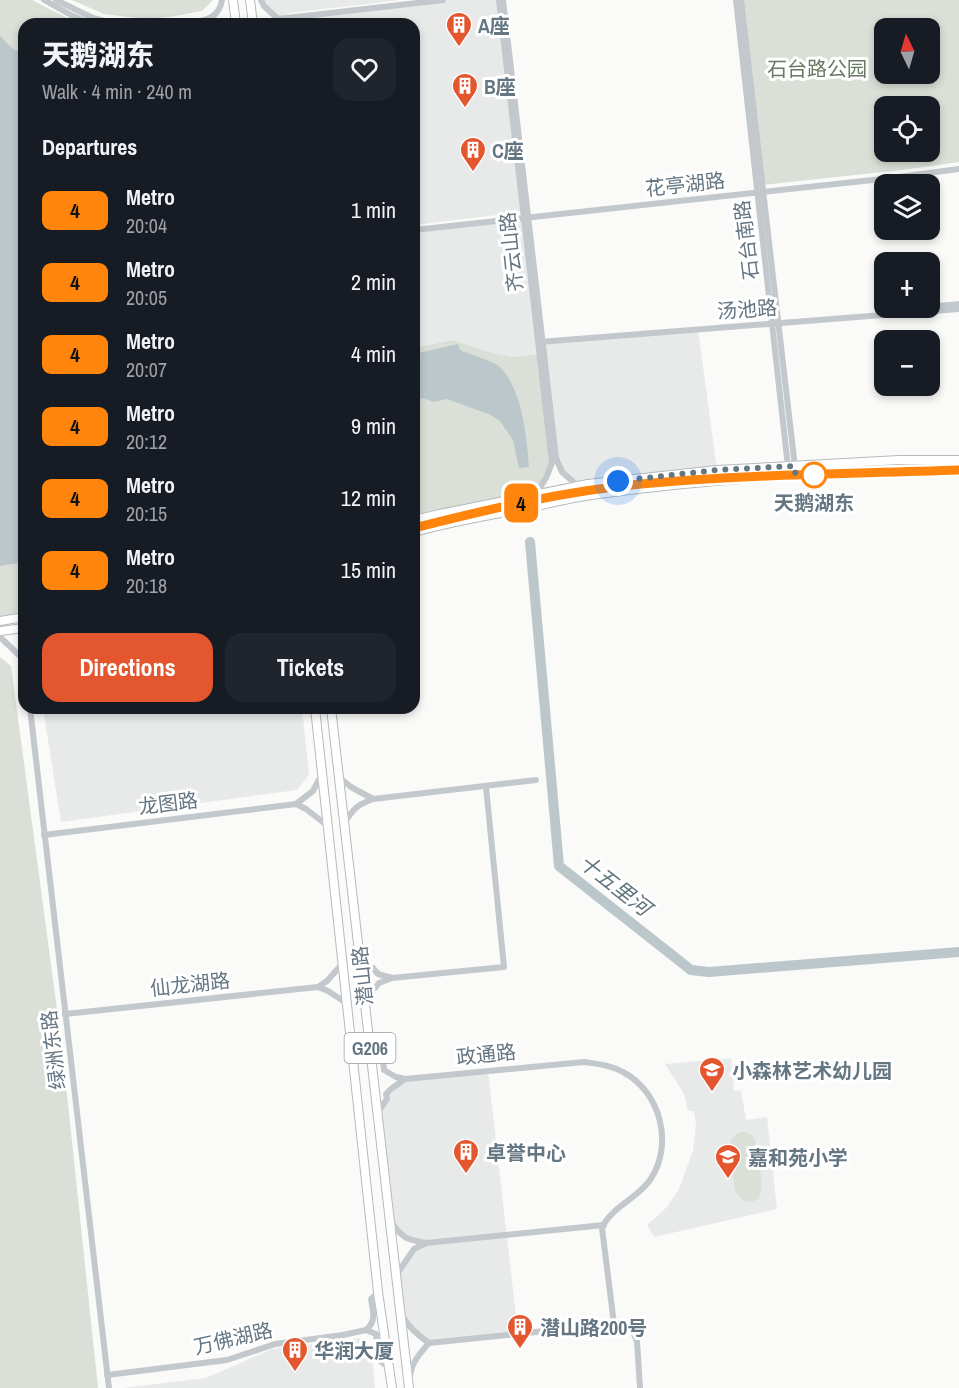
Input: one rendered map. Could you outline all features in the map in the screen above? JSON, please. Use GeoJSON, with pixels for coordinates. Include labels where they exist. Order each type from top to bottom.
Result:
{"type":"FeatureCollection","features":[{"type":"Feature","properties":{"kind":"main road"},"geometry":{"type":"LineString","coordinates":[[233,0],[235,18]]}},
{"type":"Feature","properties":{"kind":"main road"},"geometry":{"type":"LineString","coordinates":[[250,0],[252,18]]}},
{"type":"Feature","properties":{"kind":"main road"},"geometry":{"type":"LineString","coordinates":[[420,519],[579,486],[717,470],[899,460],[959,460]]}},
{"type":"Feature","properties":{"kind":"main road"},"geometry":{"type":"LineString","coordinates":[[420,530],[590,495],[718,481],[959,470]]}},
{"type":"Feature","properties":{"kind":"main road"},"geometry":{"type":"LineString","coordinates":[[0,621],[18,618]]}},
{"type":"Feature","properties":{"kind":"main road"},"geometry":{"type":"LineString","coordinates":[[0,631],[18,629]]}},
{"type":"Feature","properties":{"kind":"main road","name":"潜山路"},"geometry":{"type":"LineString","coordinates":[[316,714],[378,1292],[392,1388]]}},
{"type":"Feature","properties":{"kind":"main road","name":"潜山路"},"geometry":{"type":"LineString","coordinates":[[333,714],[409,1385]]}},
{"type":"Feature","properties":{"kind":"street"},"geometry":{"type":"LineString","coordinates":[[44,0],[78,18]]}},
{"type":"Feature","properties":{"kind":"street"},"geometry":{"type":"LineString","coordinates":[[56,0],[93,18]]}},
{"type":"Feature","properties":{"kind":"street"},"geometry":{"type":"LineString","coordinates":[[212,18],[221,7],[222,0]]}},
{"type":"Feature","properties":{"kind":"street"},"geometry":{"type":"LineString","coordinates":[[261,0],[264,6],[278,18],[443,0]]}},
{"type":"Feature","properties":{"kind":"street","name":"齐云山路"},"geometry":{"type":"LineString","coordinates":[[501,0],[552,463],[535,495]]}},
{"type":"Feature","properties":{"kind":"street","name":"石台南路"},"geometry":{"type":"LineString","coordinates":[[736,0],[792,476]]}},
{"type":"Feature","properties":{"kind":"street","name":"石台南路"},"geometry":{"type":"LineString","coordinates":[[741,0],[760,192]]}},
{"type":"Feature","properties":{"kind":"street","name":"花亭湖路"},"geometry":{"type":"LineString","coordinates":[[420,229],[959,169]]}},
{"type":"Feature","properties":{"kind":"street"},"geometry":{"type":"LineString","coordinates":[[940,306],[959,304]]}},
{"type":"Feature","properties":{"kind":"street","name":"汤池路"},"geometry":{"type":"LineString","coordinates":[[540,340],[959,309]]}},
{"type":"Feature","properties":{"kind":"street","name":"汤池路"},"geometry":{"type":"LineString","coordinates":[[775,322],[874,313]]}},
{"type":"Feature","properties":{"kind":"street"},"geometry":{"type":"LineString","coordinates":[[540,340],[556,458],[562,472],[579,486]]}},
{"type":"Feature","properties":{"kind":"street"},"geometry":{"type":"LineString","coordinates":[[0,637],[18,654]]}},
{"type":"Feature","properties":{"kind":"street","name":"绿洲东路"},"geometry":{"type":"LineString","coordinates":[[31,714],[109,1388]]}},
{"type":"Feature","properties":{"kind":"street"},"geometry":{"type":"LineString","coordinates":[[296,804],[313,791],[323,774]]}},
{"type":"Feature","properties":{"kind":"street"},"geometry":{"type":"LineString","coordinates":[[340,778],[373,799]]}},
{"type":"Feature","properties":{"kind":"street"},"geometry":{"type":"LineString","coordinates":[[345,822],[360,804],[373,799],[536,780]]}},
{"type":"Feature","properties":{"kind":"street"},"geometry":{"type":"LineString","coordinates":[[375,988],[379,983],[392,978],[504,967],[486,787]]}},
{"type":"Feature","properties":{"kind":"street"},"geometry":{"type":"LineString","coordinates":[[296,804],[328,827]]}},
{"type":"Feature","properties":{"kind":"street","name":"龙图路"},"geometry":{"type":"LineString","coordinates":[[44,835],[296,804]]}},
{"type":"Feature","properties":{"kind":"street"},"geometry":{"type":"LineString","coordinates":[[318,987],[327,981],[342,964]]}},
{"type":"Feature","properties":{"kind":"street"},"geometry":{"type":"LineString","coordinates":[[372,968],[378,974],[392,978]]}},
{"type":"Feature","properties":{"kind":"street"},"geometry":{"type":"LineString","coordinates":[[318,987],[348,1004]]}},
{"type":"Feature","properties":{"kind":"street","name":"仙龙湖路"},"geometry":{"type":"LineString","coordinates":[[65,1014],[318,987]]}},
{"type":"Feature","properties":{"kind":"street"},"geometry":{"type":"LineString","coordinates":[[369,1041],[383,1060],[384,1070],[405,1079]]}},
{"type":"Feature","properties":{"kind":"street","name":"政通路"},"geometry":{"type":"LineString","coordinates":[[405,1079],[569,1063],[612,1067],[636,1081],[654,1103],[659,1116],[662,1143],[651,1179],[642,1190],[609,1216],[603,1226]]}},
{"type":"Feature","properties":{"kind":"street"},"geometry":{"type":"LineString","coordinates":[[377,1114],[387,1099],[386,1094],[405,1079]]}},
{"type":"Feature","properties":{"kind":"street"},"geometry":{"type":"LineString","coordinates":[[390,1221],[400,1235],[426,1243],[603,1226],[614,1323]]}},
{"type":"Feature","properties":{"kind":"street"},"geometry":{"type":"LineString","coordinates":[[396,1274],[414,1250],[426,1243]]}},
{"type":"Feature","properties":{"kind":"street"},"geometry":{"type":"LineString","coordinates":[[378,1292],[371,1299],[374,1319],[372,1325],[366,1330],[376,1334],[380,1361],[390,1368]]}},
{"type":"Feature","properties":{"kind":"street"},"geometry":{"type":"LineString","coordinates":[[401,1311],[406,1322],[429,1343]]}},
{"type":"Feature","properties":{"kind":"street"},"geometry":{"type":"LineString","coordinates":[[409,1385],[411,1368],[417,1356],[429,1343],[614,1323],[629,1324],[637,1341],[640,1388]]}},
{"type":"Feature","properties":{"kind":"street","name":"万佛湖路"},"geometry":{"type":"LineString","coordinates":[[108,1375],[227,1360],[275,1344],[366,1330]]}},
{"type":"Feature","properties":{"kind":"shaded area"},"geometry":{"type":"Polygon","coordinates":[[[261,0],[401,0],[290,13],[281,17],[443,0],[499,0],[523,212],[420,224],[420,18],[277,18],[261,0]]]}},
{"type":"Feature","properties":{"kind":"shaded area"},"geometry":{"type":"Polygon","coordinates":[[[0,36],[18,51],[18,563],[0,566],[0,36]]]}},
{"type":"Feature","properties":{"kind":"shaded area"},"geometry":{"type":"Polygon","coordinates":[[[524,218],[539,354],[513,357],[452,340],[420,347],[420,229],[524,218]]]}},
{"type":"Feature","properties":{"kind":"shaded area"},"geometry":{"type":"Polygon","coordinates":[[[698,329],[717,470],[579,486],[557,463],[542,341],[698,329]]]}},
{"type":"Feature","properties":{"kind":"shaded area"},"geometry":{"type":"Polygon","coordinates":[[[458,344],[460,350],[499,366],[507,375],[518,400],[527,442],[529,467],[519,468],[513,440],[500,421],[491,415],[447,399],[434,402],[420,399],[420,353],[458,344]]]}},
{"type":"Feature","properties":{"kind":"shaded area"},"geometry":{"type":"Polygon","coordinates":[[[44,714],[303,714],[309,775],[297,790],[61,822],[44,714]]]}},
{"type":"Feature","properties":{"kind":"shaded area","name":"嘉和苑小学"},"geometry":{"type":"Polygon","coordinates":[[[731,1058],[734,1091],[741,1090],[746,1120],[767,1117],[777,1209],[654,1237],[647,1225],[666,1208],[679,1189],[693,1151],[696,1123],[694,1111],[688,1111],[684,1094],[665,1064],[731,1058]]]}},
{"type":"Feature","properties":{"kind":"shaded area"},"geometry":{"type":"Polygon","coordinates":[[[488,1071],[518,1334],[429,1343],[406,1322],[397,1274],[405,1260],[425,1243],[411,1240],[390,1221],[377,1114],[386,1094],[405,1079],[488,1071]]]}},
{"type":"Feature","properties":{"kind":"shaded area"},"geometry":{"type":"Polygon","coordinates":[[[360,1338],[371,1347],[375,1388],[123,1388],[206,1378],[272,1349],[360,1338]]]}},
{"type":"Feature","properties":{"kind":"green space"},"geometry":{"type":"Polygon","coordinates":[[[0,0],[32,0],[67,18],[18,18],[18,618],[0,620],[0,0]]]}},
{"type":"Feature","properties":{"kind":"green space"},"geometry":{"type":"Polygon","coordinates":[[[72,0],[213,0],[202,11],[170,17],[137,18],[104,14],[72,0]]]}},
{"type":"Feature","properties":{"kind":"green space","name":"石台路公园"},"geometry":{"type":"Polygon","coordinates":[[[741,0],[959,0],[959,162],[762,185],[741,0]]]}},
{"type":"Feature","properties":{"kind":"green space"},"geometry":{"type":"Polygon","coordinates":[[[452,340],[513,357],[539,354],[552,463],[535,496],[420,519],[420,347],[452,340]]]}},
{"type":"Feature","properties":{"kind":"green space"},"geometry":{"type":"Polygon","coordinates":[[[0,657],[11,666],[62,1047],[98,1388],[0,1388],[0,657]]]}},
{"type":"Feature","properties":{"kind":"green space"},"geometry":{"type":"Polygon","coordinates":[[[741,1132],[749,1133],[754,1138],[760,1166],[760,1195],[751,1202],[743,1200],[735,1190],[730,1151],[731,1141],[741,1132]]]}},
{"type":"Feature","properties":{"kind":"waterway","name":"十五里河"},"geometry":{"type":"LineString","coordinates":[[530,542],[559,866],[691,970],[709,972],[959,952]]}},
{"type":"Feature","properties":{"kind":"metro line","name":"4"},"geometry":{"type":"LineString","coordinates":[[420,526],[494,508],[568,494],[640,484],[722,478],[959,470]]}},
{"type":"Feature","properties":{"kind":"place","name":"A座"},"geometry":{"type":"Point","coordinates":[459,48]}},
{"type":"Feature","properties":{"kind":"place","name":"B座"},"geometry":{"type":"Point","coordinates":[465,109]}},
{"type":"Feature","properties":{"kind":"place","name":"C座"},"geometry":{"type":"Point","coordinates":[473,173]}},
{"type":"Feature","properties":{"kind":"place","name":"天鹅湖东"},"geometry":{"type":"Point","coordinates":[814,475]}},
{"type":"Feature","properties":{"kind":"place","name":"小森林艺术幼儿园"},"geometry":{"type":"Point","coordinates":[712,1093]}},
{"type":"Feature","properties":{"kind":"place","name":"卓誉中心"},"geometry":{"type":"Point","coordinates":[466,1175]}},
{"type":"Feature","properties":{"kind":"place","name":"嘉和苑小学"},"geometry":{"type":"Point","coordinates":[728,1180]}},
{"type":"Feature","properties":{"kind":"place","name":"潜山路200号"},"geometry":{"type":"Point","coordinates":[520,1350]}},
{"type":"Feature","properties":{"kind":"place","name":"华润大厦"},"geometry":{"type":"Point","coordinates":[295,1373]}},
{"type":"Feature","properties":{"kind":"route"},"geometry":{"type":"LineString","coordinates":[[618,481],[717,470],[794,466],[796,476],[816,475],[814,475]]}}]}
